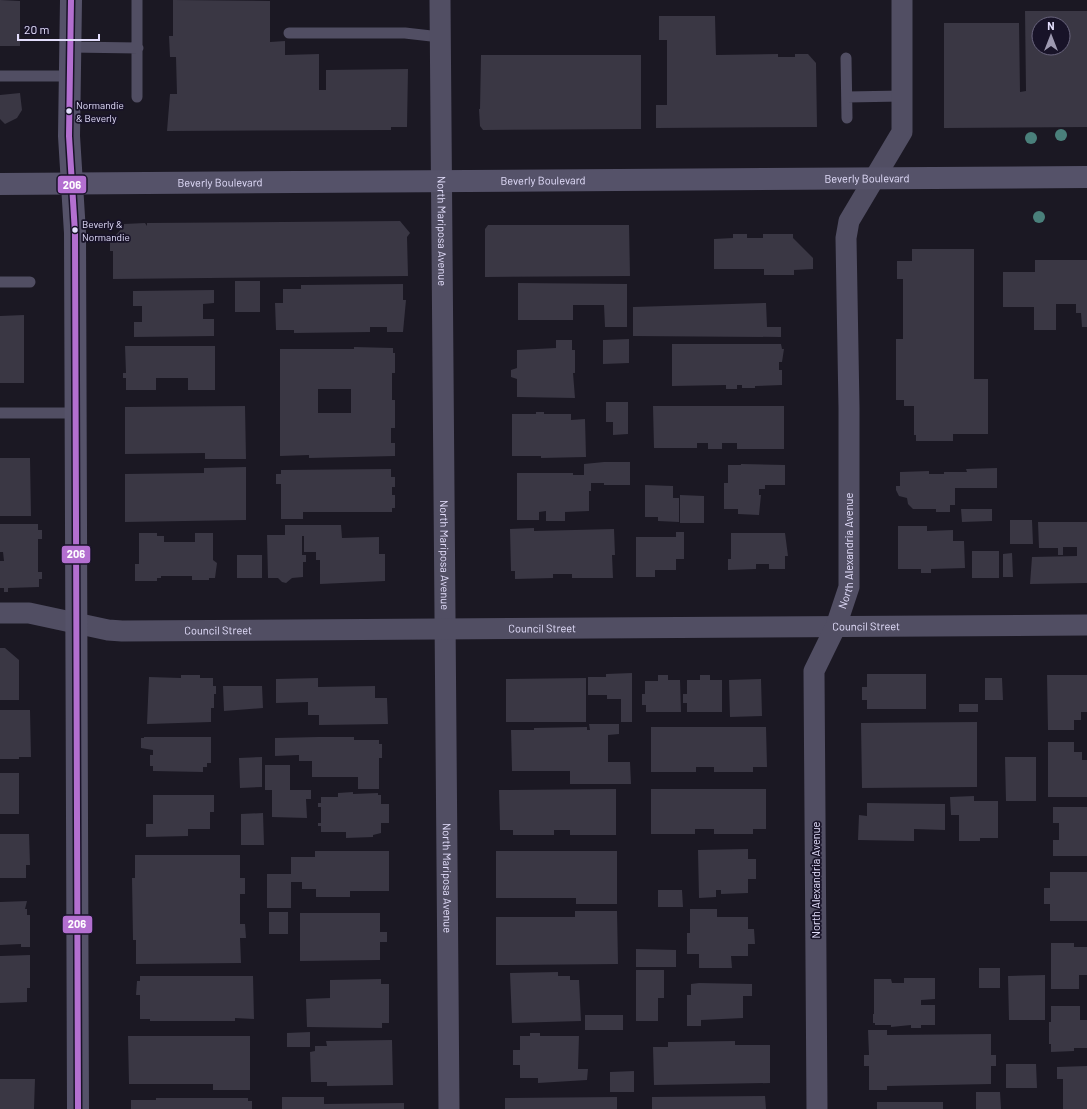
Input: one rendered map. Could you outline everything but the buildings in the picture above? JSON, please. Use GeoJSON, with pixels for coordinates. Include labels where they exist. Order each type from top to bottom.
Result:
{"type":"FeatureCollection","features":[{"type":"Feature","properties":{"kind":"main road"},"geometry":{"type":"LineString","coordinates":[[70,0],[69,136],[75,233],[78,1109]]}},
{"type":"Feature","properties":{"kind":"main road","name":"Beverly Boulevard"},"geometry":{"type":"LineString","coordinates":[[0,184],[73,182],[441,182],[1087,177]]}},
{"type":"Feature","properties":{"kind":"street","name":"North Mariposa Avenue"},"geometry":{"type":"LineString","coordinates":[[440,0],[449,1109]]}},
{"type":"Feature","properties":{"kind":"street","name":"North Alexandria Avenue"},"geometry":{"type":"LineString","coordinates":[[817,1109],[814,671],[836,626],[849,587],[850,408],[846,238],[849,221],[902,132],[902,0]]}},
{"type":"Feature","properties":{"kind":"street","name":"Council Street"},"geometry":{"type":"LineString","coordinates":[[0,613],[29,613],[108,630],[122,631],[1087,625]]}},
{"type":"Feature","properties":{"kind":"lane"},"geometry":{"type":"LineString","coordinates":[[137,0],[137,97]]}},
{"type":"Feature","properties":{"kind":"lane"},"geometry":{"type":"LineString","coordinates":[[289,32],[405,33],[440,37]]}},
{"type":"Feature","properties":{"kind":"lane"},"geometry":{"type":"LineString","coordinates":[[70,47],[138,48]]}},
{"type":"Feature","properties":{"kind":"lane"},"geometry":{"type":"LineString","coordinates":[[846,58],[847,118]]}},
{"type":"Feature","properties":{"kind":"lane"},"geometry":{"type":"LineString","coordinates":[[0,76],[70,76]]}},
{"type":"Feature","properties":{"kind":"lane"},"geometry":{"type":"LineString","coordinates":[[847,97],[902,96]]}},
{"type":"Feature","properties":{"kind":"lane"},"geometry":{"type":"LineString","coordinates":[[0,282],[30,282]]}},
{"type":"Feature","properties":{"kind":"lane"},"geometry":{"type":"LineString","coordinates":[[0,413],[75,412]]}},
{"type":"Feature","properties":{"kind":"transit line","name":"206"},"geometry":{"type":"LineString","coordinates":[[71,0],[69,136],[75,233],[78,1109]]}},
{"type":"Feature","properties":{"kind":"place","name":"Normandie & Beverly"},"geometry":{"type":"Point","coordinates":[69,111]}},
{"type":"Feature","properties":{"kind":"place","name":"Beverly & Normandie"},"geometry":{"type":"Point","coordinates":[75,230]}}]}
